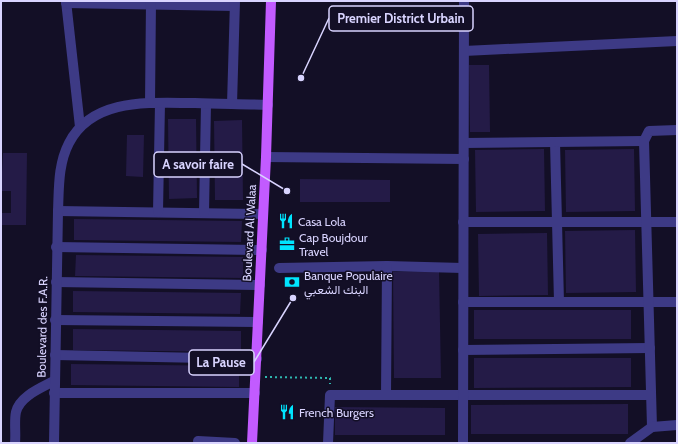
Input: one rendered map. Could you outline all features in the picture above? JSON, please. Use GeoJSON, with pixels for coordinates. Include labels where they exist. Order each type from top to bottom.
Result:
{"type":"FeatureCollection","features":[{"type":"Feature","properties":{"kind":"main road","name":"Boulevard Al Walaa"},"geometry":{"type":"LineString","coordinates":[[252,443],[266,157],[271,1]]}},
{"type":"Feature","properties":{"kind":"street"},"geometry":{"type":"LineString","coordinates":[[462,443],[464,1]]}},
{"type":"Feature","properties":{"kind":"street"},"geometry":{"type":"LineString","coordinates":[[80,127],[66,2],[234,4],[232,104]]}},
{"type":"Feature","properties":{"kind":"street"},"geometry":{"type":"LineString","coordinates":[[151,3],[158,212]]}},
{"type":"Feature","properties":{"kind":"street"},"geometry":{"type":"LineString","coordinates":[[464,52],[677,41]]}},
{"type":"Feature","properties":{"kind":"street"},"geometry":{"type":"LineString","coordinates":[[80,127],[93,117],[105,111],[122,106],[155,103],[268,105]]}},
{"type":"Feature","properties":{"kind":"street"},"geometry":{"type":"LineString","coordinates":[[204,213],[206,104]]}},
{"type":"Feature","properties":{"kind":"street","name":"Boulevard des F.A.R."},"geometry":{"type":"LineString","coordinates":[[54,443],[56,247],[60,174],[63,158],[69,143],[80,127]]}},
{"type":"Feature","properties":{"kind":"street"},"geometry":{"type":"LineString","coordinates":[[652,427],[644,141],[649,131],[677,130]]}},
{"type":"Feature","properties":{"kind":"street"},"geometry":{"type":"LineString","coordinates":[[464,143],[644,141]]}},
{"type":"Feature","properties":{"kind":"street"},"geometry":{"type":"LineString","coordinates":[[555,142],[560,302]]}},
{"type":"Feature","properties":{"kind":"street"},"geometry":{"type":"LineString","coordinates":[[266,157],[464,159]]}},
{"type":"Feature","properties":{"kind":"street"},"geometry":{"type":"LineString","coordinates":[[58,211],[263,214]]}},
{"type":"Feature","properties":{"kind":"street"},"geometry":{"type":"LineString","coordinates":[[463,222],[677,222]]}},
{"type":"Feature","properties":{"kind":"street"},"geometry":{"type":"LineString","coordinates":[[56,247],[262,250]]}},
{"type":"Feature","properties":{"kind":"street"},"geometry":{"type":"LineString","coordinates":[[279,268],[387,266],[463,268]]}},
{"type":"Feature","properties":{"kind":"street"},"geometry":{"type":"LineString","coordinates":[[386,395],[387,266]]}},
{"type":"Feature","properties":{"kind":"street"},"geometry":{"type":"LineString","coordinates":[[56,282],[260,284]]}},
{"type":"Feature","properties":{"kind":"street"},"geometry":{"type":"LineString","coordinates":[[463,302],[677,302]]}},
{"type":"Feature","properties":{"kind":"street"},"geometry":{"type":"LineString","coordinates":[[56,320],[258,322]]}},
{"type":"Feature","properties":{"kind":"street"},"geometry":{"type":"LineString","coordinates":[[463,350],[650,348]]}},
{"type":"Feature","properties":{"kind":"street"},"geometry":{"type":"LineString","coordinates":[[55,354],[257,360]]}},
{"type":"Feature","properties":{"kind":"street"},"geometry":{"type":"LineString","coordinates":[[15,443],[16,411],[22,401],[32,393],[54,382]]}},
{"type":"Feature","properties":{"kind":"street"},"geometry":{"type":"LineString","coordinates":[[54,393],[255,393]]}},
{"type":"Feature","properties":{"kind":"street"},"geometry":{"type":"LineString","coordinates":[[328,443],[330,395],[651,395]]}},
{"type":"Feature","properties":{"kind":"street"},"geometry":{"type":"LineString","coordinates":[[630,443],[652,427],[677,425]]}},
{"type":"Feature","properties":{"kind":"street"},"geometry":{"type":"LineString","coordinates":[[198,441],[235,443]]}},
{"type":"Feature","properties":{"kind":"path"},"geometry":{"type":"LineString","coordinates":[[256,377],[330,378],[330,395]]}},
{"type":"Feature","properties":{"kind":"building"},"geometry":{"type":"Polygon","coordinates":[[[469,65],[489,65],[490,132],[470,132],[469,65]]]}},
{"type":"Feature","properties":{"kind":"building"},"geometry":{"type":"Polygon","coordinates":[[[168,119],[196,119],[197,198],[169,199],[168,119]]]}},
{"type":"Feature","properties":{"kind":"building"},"geometry":{"type":"Polygon","coordinates":[[[242,120],[243,200],[215,200],[214,121],[242,120]]]}},
{"type":"Feature","properties":{"kind":"building"},"geometry":{"type":"Polygon","coordinates":[[[127,135],[144,135],[143,177],[126,176],[127,135]]]}},
{"type":"Feature","properties":{"kind":"building"},"geometry":{"type":"Polygon","coordinates":[[[544,149],[545,211],[476,212],[475,150],[544,149]]]}},
{"type":"Feature","properties":{"kind":"building"},"geometry":{"type":"Polygon","coordinates":[[[634,149],[635,211],[566,212],[565,150],[634,149]]]}},
{"type":"Feature","properties":{"kind":"building"},"geometry":{"type":"Polygon","coordinates":[[[3,153],[27,153],[26,225],[1,225],[1,213],[11,213],[11,191],[1,191],[3,153]]]}},
{"type":"Feature","properties":{"kind":"building"},"geometry":{"type":"Polygon","coordinates":[[[300,179],[390,180],[390,202],[300,202],[300,179]]]}},
{"type":"Feature","properties":{"kind":"building"},"geometry":{"type":"Polygon","coordinates":[[[74,219],[242,221],[241,242],[74,240],[74,219]]]}},
{"type":"Feature","properties":{"kind":"building"},"geometry":{"type":"Polygon","coordinates":[[[635,230],[636,292],[566,293],[565,231],[635,230]]]}},
{"type":"Feature","properties":{"kind":"building"},"geometry":{"type":"Polygon","coordinates":[[[547,233],[548,295],[479,296],[478,234],[547,233]]]}},
{"type":"Feature","properties":{"kind":"building"},"geometry":{"type":"Polygon","coordinates":[[[76,255],[243,257],[243,278],[75,276],[76,255]]]}},
{"type":"Feature","properties":{"kind":"building"},"geometry":{"type":"Polygon","coordinates":[[[439,271],[441,378],[394,378],[393,272],[439,271]]]}},
{"type":"Feature","properties":{"kind":"building"},"geometry":{"type":"Polygon","coordinates":[[[73,291],[241,293],[240,314],[73,312],[73,291]]]}},
{"type":"Feature","properties":{"kind":"building"},"geometry":{"type":"Polygon","coordinates":[[[474,310],[631,310],[631,339],[474,339],[474,310]]]}},
{"type":"Feature","properties":{"kind":"building"},"geometry":{"type":"Polygon","coordinates":[[[73,329],[241,331],[241,352],[73,350],[73,329]]]}},
{"type":"Feature","properties":{"kind":"building"},"geometry":{"type":"Polygon","coordinates":[[[474,358],[631,358],[631,387],[474,388],[474,358]]]}},
{"type":"Feature","properties":{"kind":"building"},"geometry":{"type":"Polygon","coordinates":[[[71,364],[239,366],[239,387],[71,385],[71,364]]]}},
{"type":"Feature","properties":{"kind":"building"},"geometry":{"type":"Polygon","coordinates":[[[628,404],[628,434],[471,434],[471,405],[628,404]]]}},
{"type":"Feature","properties":{"kind":"building"},"geometry":{"type":"Polygon","coordinates":[[[335,407],[445,408],[445,435],[335,435],[335,407]]]}},
{"type":"Feature","properties":{"kind":"place","name":"Premier District Urbain"},"geometry":{"type":"Point","coordinates":[301,78]}},
{"type":"Feature","properties":{"kind":"place","name":"A savoir faire"},"geometry":{"type":"Point","coordinates":[287,191]}},
{"type":"Feature","properties":{"kind":"place","name":"Casa Lola"},"geometry":{"type":"Point","coordinates":[286,221]}},
{"type":"Feature","properties":{"kind":"place","name":"Cap Boujdour Travel"},"geometry":{"type":"Point","coordinates":[287,244]}},
{"type":"Feature","properties":{"kind":"place","name":"Banque Populaire البنك الشعبي"},"geometry":{"type":"Point","coordinates":[292,282]}},
{"type":"Feature","properties":{"kind":"place","name":"La Pause"},"geometry":{"type":"Point","coordinates":[293,298]}},
{"type":"Feature","properties":{"kind":"place","name":"French Burgers"},"geometry":{"type":"Point","coordinates":[287,412]}}]}
